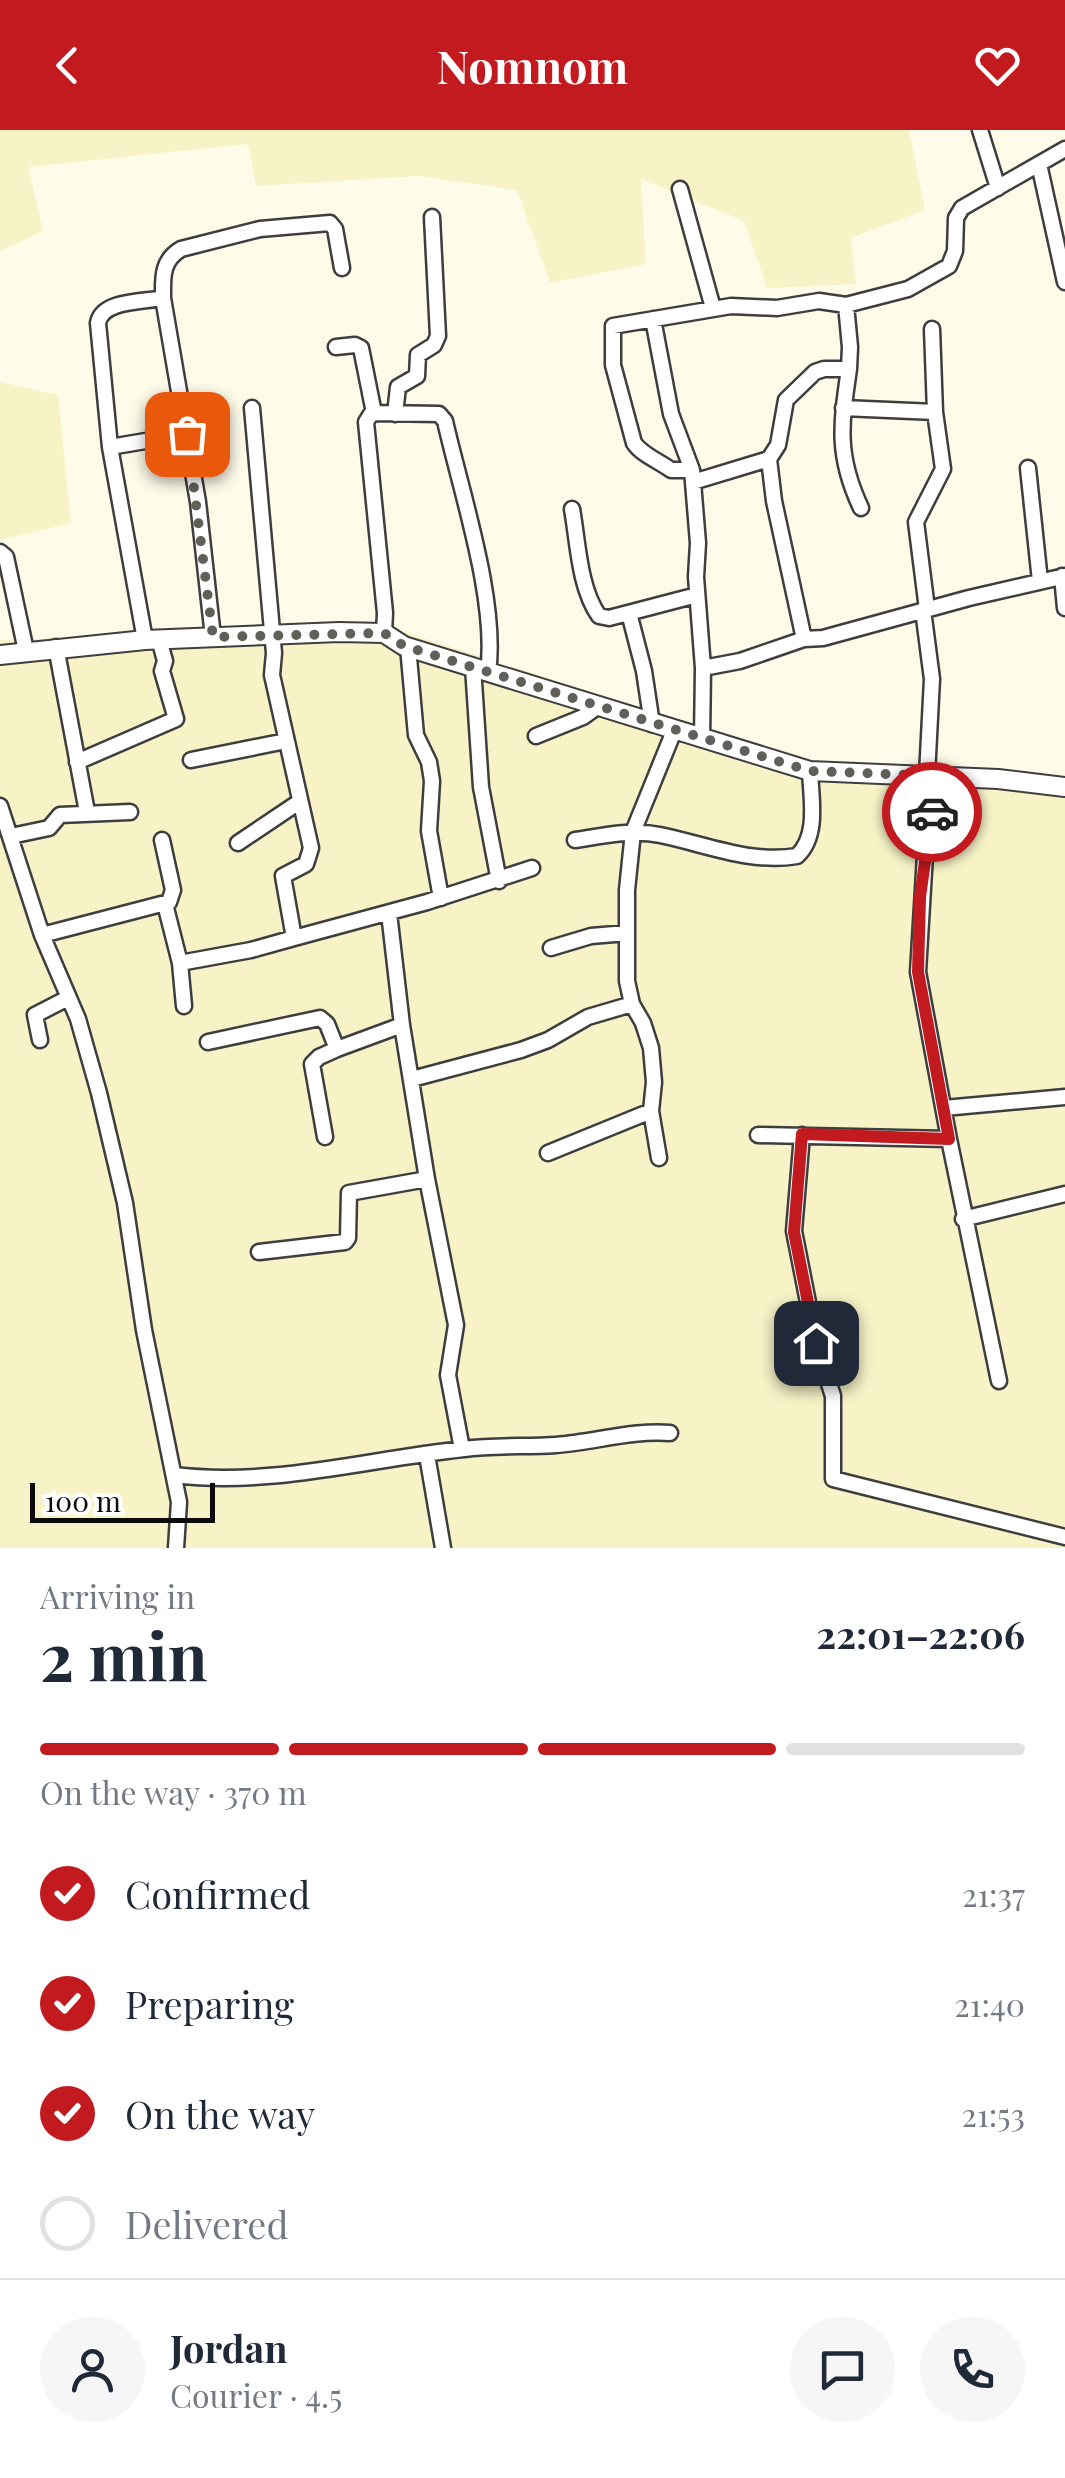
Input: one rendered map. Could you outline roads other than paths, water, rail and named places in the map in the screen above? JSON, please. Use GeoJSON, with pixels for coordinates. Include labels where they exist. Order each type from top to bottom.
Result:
{"type":"FeatureCollection","features":[{"type":"Feature","properties":{"kind":"street"},"geometry":{"type":"LineString","coordinates":[[980,130],[998,188]]}},
{"type":"Feature","properties":{"kind":"street"},"geometry":{"type":"LineString","coordinates":[[769,459],[692,476],[671,470],[637,448],[615,374],[613,326],[713,308],[846,304],[908,290],[946,269],[955,251],[958,214],[1065,149]]}},
{"type":"Feature","properties":{"kind":"street"},"geometry":{"type":"LineString","coordinates":[[1039,164],[1065,282]]}},
{"type":"Feature","properties":{"kind":"street"},"geometry":{"type":"LineString","coordinates":[[680,189],[713,308]]}},
{"type":"Feature","properties":{"kind":"street"},"geometry":{"type":"LineString","coordinates":[[395,414],[396,391],[417,376],[418,355],[434,345],[438,336],[432,217]]}},
{"type":"Feature","properties":{"kind":"street"},"geometry":{"type":"LineString","coordinates":[[213,637],[187,434],[163,298],[163,273],[171,255],[181,250],[260,229],[330,223],[335,229],[342,268]]}},
{"type":"Feature","properties":{"kind":"street"},"geometry":{"type":"LineString","coordinates":[[78,762],[176,719],[162,671],[165,661],[152,639],[110,447],[98,316],[106,308],[163,298]]}},
{"type":"Feature","properties":{"kind":"street"},"geometry":{"type":"LineString","coordinates":[[846,304],[849,368],[842,452],[862,508]]}},
{"type":"Feature","properties":{"kind":"street"},"geometry":{"type":"LineString","coordinates":[[652,319],[671,414],[692,476],[703,668],[702,739]]}},
{"type":"Feature","properties":{"kind":"street"},"geometry":{"type":"LineString","coordinates":[[932,329],[935,412],[943,469],[916,522],[932,679],[932,776],[918,972],[963,1219],[999,1382]]}},
{"type":"Feature","properties":{"kind":"street"},"geometry":{"type":"LineString","coordinates":[[336,346],[356,344],[361,348],[374,414]]}},
{"type":"Feature","properties":{"kind":"street"},"geometry":{"type":"LineString","coordinates":[[804,640],[774,501],[769,459],[778,445],[786,400],[815,372],[849,368]]}},
{"type":"Feature","properties":{"kind":"street"},"geometry":{"type":"LineString","coordinates":[[252,408],[272,634],[272,675],[311,856],[306,864],[283,876],[294,938]]}},
{"type":"Feature","properties":{"kind":"street"},"geometry":{"type":"LineString","coordinates":[[844,408],[935,412]]}},
{"type":"Feature","properties":{"kind":"street"},"geometry":{"type":"LineString","coordinates":[[384,633],[366,422],[374,414],[439,414],[445,421],[492,641],[480,669],[480,787],[499,881]]}},
{"type":"Feature","properties":{"kind":"street"},"geometry":{"type":"LineString","coordinates":[[110,447],[187,434]]}},
{"type":"Feature","properties":{"kind":"street"},"geometry":{"type":"LineString","coordinates":[[1028,468],[1040,581]]}},
{"type":"Feature","properties":{"kind":"street"},"geometry":{"type":"LineString","coordinates":[[572,508],[593,608],[604,619],[697,596]]}},
{"type":"Feature","properties":{"kind":"street"},"geometry":{"type":"LineString","coordinates":[[0,552],[6,557],[26,652]]}},
{"type":"Feature","properties":{"kind":"street"},"geometry":{"type":"LineString","coordinates":[[703,668],[740,662],[804,640],[1064,576],[1065,608]]}},
{"type":"Feature","properties":{"kind":"street"},"geometry":{"type":"LineString","coordinates":[[629,613],[644,670],[652,724]]}},
{"type":"Feature","properties":{"kind":"street"},"geometry":{"type":"LineString","coordinates":[[0,656],[152,639],[384,633],[408,647],[810,771],[1065,787]]}},
{"type":"Feature","properties":{"kind":"street"},"geometry":{"type":"LineString","coordinates":[[56,647],[87,812]]}},
{"type":"Feature","properties":{"kind":"street"},"geometry":{"type":"LineString","coordinates":[[408,647],[416,735],[429,762],[432,781],[428,831],[441,898]]}},
{"type":"Feature","properties":{"kind":"street"},"geometry":{"type":"LineString","coordinates":[[536,736],[590,714],[597,707]]}},
{"type":"Feature","properties":{"kind":"street"},"geometry":{"type":"LineString","coordinates":[[659,1158],[651,1110],[651,1048],[632,1004],[627,969],[627,890],[633,832],[674,731]]}},
{"type":"Feature","properties":{"kind":"street"},"geometry":{"type":"LineString","coordinates":[[191,760],[286,740]]}},
{"type":"Feature","properties":{"kind":"street"},"geometry":{"type":"LineString","coordinates":[[575,840],[633,832],[753,856],[797,856],[806,846],[810,830],[810,771]]}},
{"type":"Feature","properties":{"kind":"street"},"geometry":{"type":"LineString","coordinates":[[238,843],[299,802]]}},
{"type":"Feature","properties":{"kind":"street"},"geometry":{"type":"LineString","coordinates":[[1,803],[42,935],[91,1062],[126,1203],[144,1330],[179,1502],[176,1548]]}},
{"type":"Feature","properties":{"kind":"street"},"geometry":{"type":"LineString","coordinates":[[11,836],[49,828],[60,815],[130,812]]}},
{"type":"Feature","properties":{"kind":"street"},"geometry":{"type":"LineString","coordinates":[[42,935],[171,900],[173,890],[162,840]]}},
{"type":"Feature","properties":{"kind":"street"},"geometry":{"type":"LineString","coordinates":[[180,963],[251,950],[389,913],[532,868]]}},
{"type":"Feature","properties":{"kind":"street"},"geometry":{"type":"LineString","coordinates":[[165,904],[180,963],[184,1006]]}},
{"type":"Feature","properties":{"kind":"street"},"geometry":{"type":"LineString","coordinates":[[389,913],[427,1180],[456,1325],[448,1375],[462,1449]]}},
{"type":"Feature","properties":{"kind":"street"},"geometry":{"type":"LineString","coordinates":[[552,948],[591,936],[627,933]]}},
{"type":"Feature","properties":{"kind":"street"},"geometry":{"type":"LineString","coordinates":[[40,1040],[35,1015],[68,998]]}},
{"type":"Feature","properties":{"kind":"street"},"geometry":{"type":"LineString","coordinates":[[412,1080],[521,1050],[588,1018],[632,1004]]}},
{"type":"Feature","properties":{"kind":"street"},"geometry":{"type":"LineString","coordinates":[[208,1042],[320,1018],[327,1024],[337,1049]]}},
{"type":"Feature","properties":{"kind":"street"},"geometry":{"type":"LineString","coordinates":[[325,1137],[312,1064],[337,1049],[402,1025]]}},
{"type":"Feature","properties":{"kind":"street"},"geometry":{"type":"LineString","coordinates":[[944,1108],[1065,1097]]}},
{"type":"Feature","properties":{"kind":"street"},"geometry":{"type":"LineString","coordinates":[[548,1153],[651,1110]]}},
{"type":"Feature","properties":{"kind":"street"},"geometry":{"type":"LineString","coordinates":[[802,1134],[794,1232],[819,1354],[833,1396],[833,1480],[1065,1536]]}},
{"type":"Feature","properties":{"kind":"street"},"geometry":{"type":"LineString","coordinates":[[758,1135],[949,1139]]}},
{"type":"Feature","properties":{"kind":"street"},"geometry":{"type":"LineString","coordinates":[[259,1252],[345,1242],[349,1193],[427,1180]]}},
{"type":"Feature","properties":{"kind":"street"},"geometry":{"type":"LineString","coordinates":[[963,1219],[1065,1194]]}},
{"type":"Feature","properties":{"kind":"street"},"geometry":{"type":"LineString","coordinates":[[174,1475],[276,1475],[462,1449],[558,1445],[670,1432]]}},
{"type":"Feature","properties":{"kind":"street"},"geometry":{"type":"LineString","coordinates":[[427,1456],[443,1548]]}}]}
